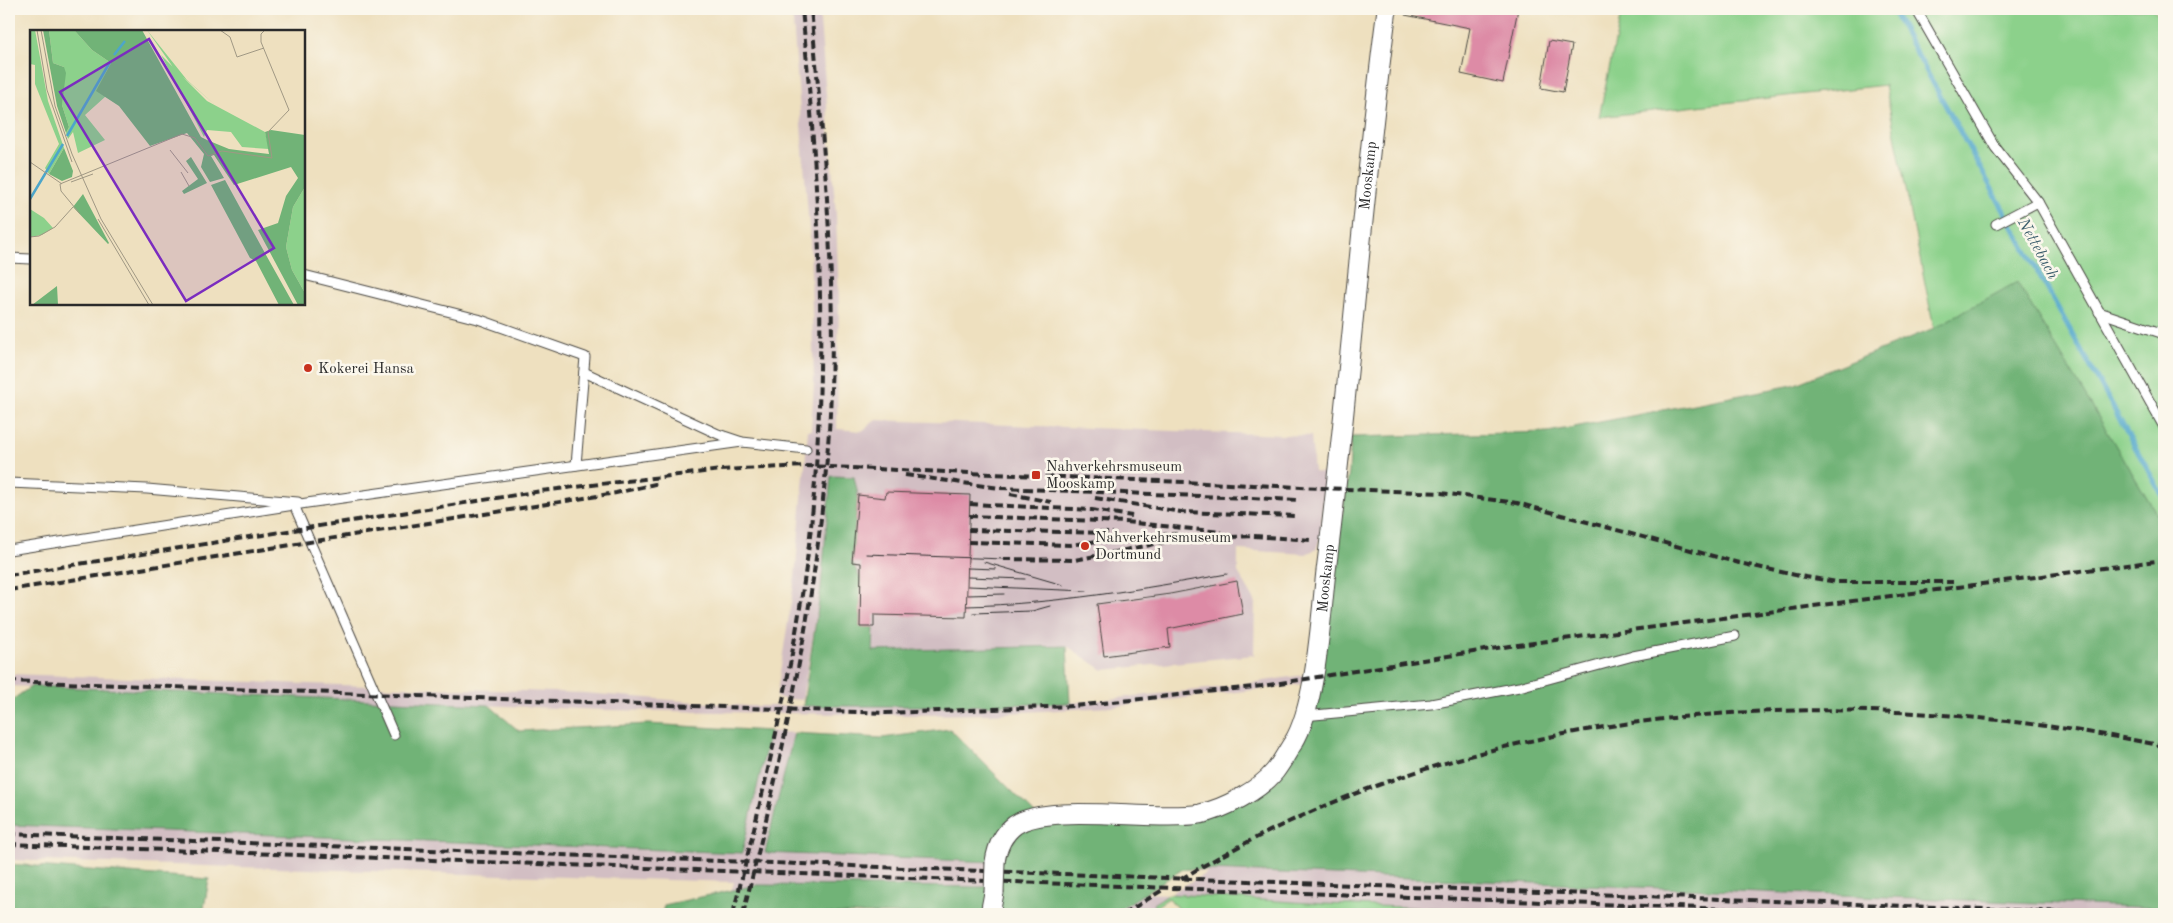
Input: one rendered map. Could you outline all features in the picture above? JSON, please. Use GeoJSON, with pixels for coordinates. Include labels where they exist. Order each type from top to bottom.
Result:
{"type":"FeatureCollection","features":[{"type":"Feature","properties":{"kind":"street","name":"Mooskamp"},"geometry":{"type":"LineString","coordinates":[[990,914],[994,892],[996,850],[1004,835],[1016,825],[1037,816],[1201,814],[1238,800],[1274,773],[1296,739],[1304,716],[1312,678],[1338,477],[1388,9]]}},
{"type":"Feature","properties":{"kind":"lane"},"geometry":{"type":"LineString","coordinates":[[1916,9],[1995,146],[2038,202],[2164,427]]}},
{"type":"Feature","properties":{"kind":"lane"},"geometry":{"type":"LineString","coordinates":[[1996,224],[2038,202]]}},
{"type":"Feature","properties":{"kind":"lane"},"geometry":{"type":"LineString","coordinates":[[9,258],[30,259]]}},
{"type":"Feature","properties":{"kind":"lane"},"geometry":{"type":"LineString","coordinates":[[305,275],[478,319],[585,357],[576,465]]}},
{"type":"Feature","properties":{"kind":"lane"},"geometry":{"type":"LineString","coordinates":[[2099,312],[2164,334]]}},
{"type":"Feature","properties":{"kind":"lane"},"geometry":{"type":"LineString","coordinates":[[584,372],[718,434],[742,442],[806,449]]}},
{"type":"Feature","properties":{"kind":"lane"},"geometry":{"type":"LineString","coordinates":[[9,550],[307,503],[742,442]]}},
{"type":"Feature","properties":{"kind":"lane"},"geometry":{"type":"LineString","coordinates":[[9,482],[255,496],[307,503]]}},
{"type":"Feature","properties":{"kind":"lane"},"geometry":{"type":"LineString","coordinates":[[294,505],[394,735]]}},
{"type":"Feature","properties":{"kind":"lane"},"geometry":{"type":"LineString","coordinates":[[1304,716],[1431,704],[1519,687],[1633,656],[1735,636]]}},
{"type":"Feature","properties":{"kind":"shaded area","name":"Nahverkehrsmuseum Dortmund"},"geometry":{"type":"Polygon","coordinates":[[[792,9],[819,9],[836,215],[839,301],[837,429],[862,431],[876,420],[1311,436],[1314,472],[1326,473],[1320,539],[1316,549],[1306,554],[1238,550],[1238,572],[1255,601],[1254,655],[1103,670],[1067,646],[873,651],[860,627],[861,580],[852,562],[858,495],[833,476],[821,588],[802,700],[776,698],[795,577],[808,430],[811,430],[814,384],[810,241],[792,9]]]}},
{"type":"Feature","properties":{"kind":"shaded area"},"geometry":{"type":"Polygon","coordinates":[[[9,674],[584,693],[748,706],[965,706],[1070,703],[1216,688],[1304,675],[1303,684],[1111,707],[991,714],[905,715],[603,710],[9,686],[9,674]]]}},
{"type":"Feature","properties":{"kind":"shaded area"},"geometry":{"type":"Polygon","coordinates":[[[770,731],[794,733],[765,853],[1183,869],[1144,893],[1169,894],[1153,904],[1155,907],[1144,914],[1112,914],[1142,894],[985,887],[756,885],[724,914],[734,882],[9,860],[9,825],[741,853],[770,731]]]}},
{"type":"Feature","properties":{"kind":"shaded area"},"geometry":{"type":"Polygon","coordinates":[[[1183,869],[2070,903],[2164,908],[2164,914],[1587,914],[1324,904],[1169,894],[1208,872],[1183,869]]]}},
{"type":"Feature","properties":{"kind":"green space"},"geometry":{"type":"Polygon","coordinates":[[[1622,9],[2152,9],[2164,17],[2164,526],[2017,283],[1934,328],[1885,85],[1599,117],[1622,9]]]}},
{"type":"Feature","properties":{"kind":"green space"},"geometry":{"type":"Polygon","coordinates":[[[2017,282],[2164,526],[2164,908],[1183,869],[1112,914],[662,914],[664,905],[756,885],[985,887],[994,862],[765,853],[794,733],[882,738],[950,729],[1037,816],[1201,813],[1277,781],[1312,705],[1349,472],[1351,437],[1548,432],[1793,385],[1934,328],[2017,282]]]}},
{"type":"Feature","properties":{"kind":"green space"},"geometry":{"type":"Polygon","coordinates":[[[831,476],[854,477],[858,495],[852,562],[861,580],[860,627],[874,627],[873,651],[1067,646],[1070,703],[965,706],[803,706],[821,588],[831,476]]]}},
{"type":"Feature","properties":{"kind":"green space"},"geometry":{"type":"Polygon","coordinates":[[[32,686],[489,705],[519,731],[648,724],[770,731],[742,853],[9,825],[9,702],[32,686]]]}},
{"type":"Feature","properties":{"kind":"green space"},"geometry":{"type":"Polygon","coordinates":[[[9,864],[209,879],[203,914],[9,914],[9,864]]]}},
{"type":"Feature","properties":{"kind":"green space"},"geometry":{"type":"Polygon","coordinates":[[[1169,894],[1324,904],[1587,914],[1182,914],[1169,898],[1155,907],[1153,904],[1169,894]]]}},
{"type":"Feature","properties":{"kind":"building"},"geometry":{"type":"Polygon","coordinates":[[[1406,9],[1518,9],[1503,83],[1461,74],[1470,28],[1405,15],[1406,9]]]}},
{"type":"Feature","properties":{"kind":"building"},"geometry":{"type":"Polygon","coordinates":[[[1549,41],[1572,45],[1563,92],[1541,88],[1549,41]]]}},
{"type":"Feature","properties":{"kind":"building"},"geometry":{"type":"Polygon","coordinates":[[[886,492],[970,495],[966,617],[874,615],[874,627],[860,627],[861,563],[852,562],[858,495],[885,498],[886,492]]]}},
{"type":"Feature","properties":{"kind":"building"},"geometry":{"type":"Polygon","coordinates":[[[1237,581],[1243,614],[1168,629],[1170,647],[1104,656],[1097,604],[1170,594],[1237,581]]]}},
{"type":"Feature","properties":{"kind":"waterway","name":"Nettebach"},"geometry":{"type":"LineString","coordinates":[[1892,9],[2164,499]]}},
{"type":"Feature","properties":{"kind":"tram line"},"geometry":{"type":"LineString","coordinates":[[866,554],[1004,559]]}},
{"type":"Feature","properties":{"kind":"tram line"},"geometry":{"type":"LineString","coordinates":[[984,562],[1063,585]]}},
{"type":"Feature","properties":{"kind":"tram line"},"geometry":{"type":"LineString","coordinates":[[968,568],[996,569]]}},
{"type":"Feature","properties":{"kind":"tram line"},"geometry":{"type":"LineString","coordinates":[[967,606],[1065,599],[1227,574]]}},
{"type":"Feature","properties":{"kind":"tram line"},"geometry":{"type":"LineString","coordinates":[[968,577],[1025,579]]}},
{"type":"Feature","properties":{"kind":"tram line"},"geometry":{"type":"LineString","coordinates":[[968,586],[1087,591]]}},
{"type":"Feature","properties":{"kind":"tram line"},"geometry":{"type":"LineString","coordinates":[[968,595],[1004,594]]}},
{"type":"Feature","properties":{"kind":"tram line"},"geometry":{"type":"LineString","coordinates":[[973,613],[1032,611],[1050,606]]}},
{"type":"Feature","properties":{"kind":"railway"},"geometry":{"type":"LineString","coordinates":[[733,914],[778,726],[796,631],[810,536],[816,470],[819,404],[820,272],[813,141],[802,9]]}},
{"type":"Feature","properties":{"kind":"railway"},"geometry":{"type":"LineString","coordinates":[[743,914],[772,795],[808,614],[817,554],[829,431],[832,325],[831,272],[821,114],[811,9]]}},
{"type":"Feature","properties":{"kind":"railway"},"geometry":{"type":"LineString","coordinates":[[9,575],[541,491],[721,470],[805,466],[1441,493],[1517,503],[1739,563],[1800,576],[1837,582],[1953,582]]}},
{"type":"Feature","properties":{"kind":"railway"},"geometry":{"type":"LineString","coordinates":[[905,475],[999,488],[1299,500]]}},
{"type":"Feature","properties":{"kind":"railway"},"geometry":{"type":"LineString","coordinates":[[9,590],[616,493],[659,483]]}},
{"type":"Feature","properties":{"kind":"railway"},"geometry":{"type":"LineString","coordinates":[[1010,494],[1051,502]]}},
{"type":"Feature","properties":{"kind":"railway"},"geometry":{"type":"LineString","coordinates":[[1095,498],[1181,512],[1297,516]]}},
{"type":"Feature","properties":{"kind":"railway"},"geometry":{"type":"LineString","coordinates":[[970,504],[1092,510],[1132,516]]}},
{"type":"Feature","properties":{"kind":"railway"},"geometry":{"type":"LineString","coordinates":[[969,516],[1125,522],[1221,532]]}},
{"type":"Feature","properties":{"kind":"railway"},"geometry":{"type":"LineString","coordinates":[[968,530],[1113,533]]}},
{"type":"Feature","properties":{"kind":"railway"},"geometry":{"type":"LineString","coordinates":[[968,542],[1070,545],[1125,537],[1177,534]]}},
{"type":"Feature","properties":{"kind":"railway"},"geometry":{"type":"LineString","coordinates":[[1004,559],[1075,560],[1170,541],[1210,538],[1253,536],[1311,540]]}},
{"type":"Feature","properties":{"kind":"railway"},"geometry":{"type":"LineString","coordinates":[[9,681],[886,713],[1075,706],[1262,686],[1510,646],[2164,560]]}},
{"type":"Feature","properties":{"kind":"railway"},"geometry":{"type":"LineString","coordinates":[[1181,879],[1296,819],[1414,773],[1535,740],[1659,720],[1784,711],[1911,713],[2038,725],[2164,746]]}},
{"type":"Feature","properties":{"kind":"railway"},"geometry":{"type":"LineString","coordinates":[[9,834],[2117,914]]}},
{"type":"Feature","properties":{"kind":"railway"},"geometry":{"type":"LineString","coordinates":[[9,844],[1860,914]]}},
{"type":"Feature","properties":{"kind":"railway"},"geometry":{"type":"LineString","coordinates":[[1124,914],[1164,889]]}},
{"type":"Feature","properties":{"kind":"place","name":"Kokerei Hansa"},"geometry":{"type":"Point","coordinates":[308,368]}},
{"type":"Feature","properties":{"kind":"place","name":"Nahverkehrsmuseum Mooskamp"},"geometry":{"type":"Point","coordinates":[1036,475]}},
{"type":"Feature","properties":{"kind":"place","name":"Nahverkehrsmuseum Dortmund"},"geometry":{"type":"Point","coordinates":[1085,546]}}]}
